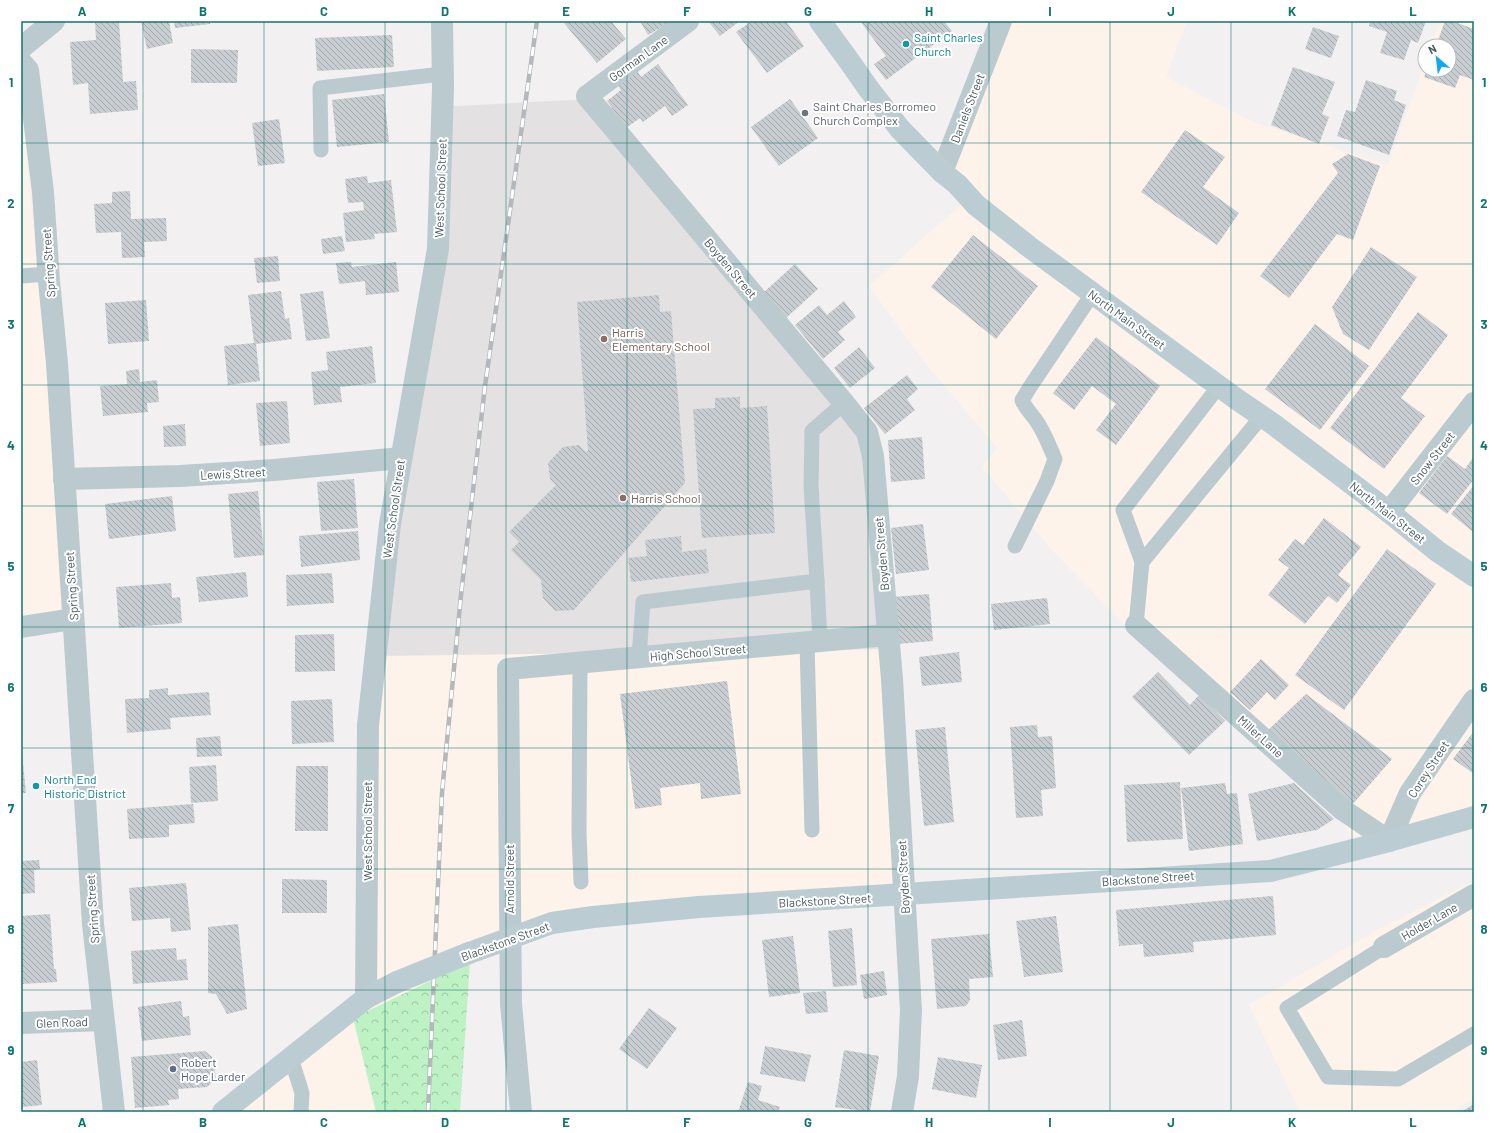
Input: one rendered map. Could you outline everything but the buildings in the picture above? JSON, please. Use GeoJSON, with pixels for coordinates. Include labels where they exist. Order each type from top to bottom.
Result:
{"type":"FeatureCollection","features":[{"type":"Feature","properties":{"kind":"street"},"geometry":{"type":"LineString","coordinates":[[21,48],[54,21]]}},
{"type":"Feature","properties":{"kind":"street","name":"West School Street"},"geometry":{"type":"LineString","coordinates":[[366,998],[368,725],[390,524],[438,249],[442,21]]}},
{"type":"Feature","properties":{"kind":"street","name":"Gorman Lane"},"geometry":{"type":"LineString","coordinates":[[587,96],[688,21]]}},
{"type":"Feature","properties":{"kind":"street","name":"North Main Street"},"geometry":{"type":"LineString","coordinates":[[820,21],[900,130],[942,172],[957,184],[976,205],[1093,294],[1262,416],[1389,512],[1437,552],[1474,576]]}},
{"type":"Feature","properties":{"kind":"street","name":"Daniels Street"},"geometry":{"type":"LineString","coordinates":[[942,172],[1001,21]]}},
{"type":"Feature","properties":{"kind":"street","name":"Spring Street"},"geometry":{"type":"LineString","coordinates":[[21,62],[28,70],[43,192],[57,363],[92,916],[114,1112]]}},
{"type":"Feature","properties":{"kind":"street","name":"Boyden Street"},"geometry":{"type":"LineString","coordinates":[[587,96],[867,432],[873,456],[892,687],[911,1010],[908,1076],[902,1112]]}},
{"type":"Feature","properties":{"kind":"street","name":"Snow Street"},"geometry":{"type":"LineString","coordinates":[[1389,512],[1474,403]]}},
{"type":"Feature","properties":{"kind":"street","name":"Lewis Street"},"geometry":{"type":"LineString","coordinates":[[64,479],[180,476],[274,470],[401,458]]}},
{"type":"Feature","properties":{"kind":"street"},"geometry":{"type":"LineString","coordinates":[[21,627],[73,619]]}},
{"type":"Feature","properties":{"kind":"street","name":"Miller Lane"},"geometry":{"type":"LineString","coordinates":[[1136,625],[1343,810],[1389,841]]}},
{"type":"Feature","properties":{"kind":"street","name":"High School Street"},"geometry":{"type":"LineString","coordinates":[[508,669],[887,635]]}},
{"type":"Feature","properties":{"kind":"street","name":"Arnold Street"},"geometry":{"type":"LineString","coordinates":[[508,669],[511,1004],[521,1112]]}},
{"type":"Feature","properties":{"kind":"street","name":"Corey Street"},"geometry":{"type":"LineString","coordinates":[[1389,841],[1410,793],[1474,700]]}},
{"type":"Feature","properties":{"kind":"street","name":"Blackstone Street"},"geometry":{"type":"LineString","coordinates":[[223,1112],[366,998],[397,982],[510,937],[552,923],[593,917],[699,907],[1270,871],[1389,841],[1474,817]]}},
{"type":"Feature","properties":{"kind":"street","name":"Holder Lane"},"geometry":{"type":"LineString","coordinates":[[1384,947],[1474,895]]}},
{"type":"Feature","properties":{"kind":"street","name":"Glen Road"},"geometry":{"type":"LineString","coordinates":[[21,1023],[103,1020]]}},
{"type":"Feature","properties":{"kind":"lane"},"geometry":{"type":"LineString","coordinates":[[321,150],[320,88],[442,74]]}},
{"type":"Feature","properties":{"kind":"lane"},"geometry":{"type":"LineString","coordinates":[[21,276],[49,274]]}},
{"type":"Feature","properties":{"kind":"lane"},"geometry":{"type":"LineString","coordinates":[[1015,546],[1047,481],[1054,459],[1046,437],[1035,419],[1025,407],[1022,400],[1093,294]]}},
{"type":"Feature","properties":{"kind":"lane"},"geometry":{"type":"LineString","coordinates":[[1136,625],[1142,562],[1123,510],[1220,386]]}},
{"type":"Feature","properties":{"kind":"lane"},"geometry":{"type":"LineString","coordinates":[[812,830],[813,642],[817,581],[811,486],[812,430],[844,403]]}},
{"type":"Feature","properties":{"kind":"lane"},"geometry":{"type":"LineString","coordinates":[[1142,562],[1262,416]]}},
{"type":"Feature","properties":{"kind":"lane"},"geometry":{"type":"LineString","coordinates":[[639,657],[643,602],[817,581]]}},
{"type":"Feature","properties":{"kind":"lane"},"geometry":{"type":"LineString","coordinates":[[580,663],[579,833],[581,882]]}},
{"type":"Feature","properties":{"kind":"lane"},"geometry":{"type":"LineString","coordinates":[[1384,947],[1288,1008],[1328,1077],[1398,1079],[1474,1034]]}},
{"type":"Feature","properties":{"kind":"lane"},"geometry":{"type":"LineString","coordinates":[[290,1058],[302,1093],[301,1112]]}},
{"type":"Feature","properties":{"kind":"shaded area"},"geometry":{"type":"Polygon","coordinates":[[[997,21],[1187,22],[1166,77],[1254,122],[1388,165],[1419,78],[1457,78],[1457,38],[1434,38],[1440,21],[1474,21],[1474,819],[1356,848],[1339,815],[1128,628],[1051,549],[982,467],[997,448],[921,358],[869,286],[972,195],[938,163],[997,21]]]}},
{"type":"Feature","properties":{"kind":"shaded area"},"geometry":{"type":"Polygon","coordinates":[[[21,90],[68,616],[21,620],[21,90]]]}},
{"type":"Feature","properties":{"kind":"shaded area","name":"Harris Elementary School"},"geometry":{"type":"Polygon","coordinates":[[[593,99],[861,431],[886,649],[375,656],[435,246],[437,107],[593,99]]]}},
{"type":"Feature","properties":{"kind":"shaded area"},"geometry":{"type":"Polygon","coordinates":[[[886,649],[902,897],[610,918],[518,940],[353,1018],[365,724],[375,656],[886,649]]]}},
{"type":"Feature","properties":{"kind":"shaded area"},"geometry":{"type":"Polygon","coordinates":[[[1474,881],[1474,1099],[1452,1112],[1300,1112],[1249,1005],[1375,931],[1474,881]]]}},
{"type":"Feature","properties":{"kind":"shaded area"},"geometry":{"type":"Polygon","coordinates":[[[353,1018],[376,1112],[233,1112],[353,1018]]]}},
{"type":"Feature","properties":{"kind":"green space"},"geometry":{"type":"Polygon","coordinates":[[[470,962],[460,1112],[376,1112],[353,1018],[470,962]]]}},
{"type":"Feature","properties":{"kind":"railway"},"geometry":{"type":"LineString","coordinates":[[428,1112],[442,793],[461,595],[485,386],[537,21]]}},
{"type":"Feature","properties":{"kind":"place","name":"Saint Charles Church"},"geometry":{"type":"Point","coordinates":[906,44]}},
{"type":"Feature","properties":{"kind":"place","name":"Saint Charles Borromeo Church Complex"},"geometry":{"type":"Point","coordinates":[805,113]}},
{"type":"Feature","properties":{"kind":"place","name":"Harris Elementary School"},"geometry":{"type":"Point","coordinates":[604,339]}},
{"type":"Feature","properties":{"kind":"place","name":"Harris School"},"geometry":{"type":"Point","coordinates":[623,498]}},
{"type":"Feature","properties":{"kind":"place","name":"North End Historic District"},"geometry":{"type":"Point","coordinates":[36,786]}},
{"type":"Feature","properties":{"kind":"place","name":"Robert Hope Larder"},"geometry":{"type":"Point","coordinates":[173,1069]}}]}
